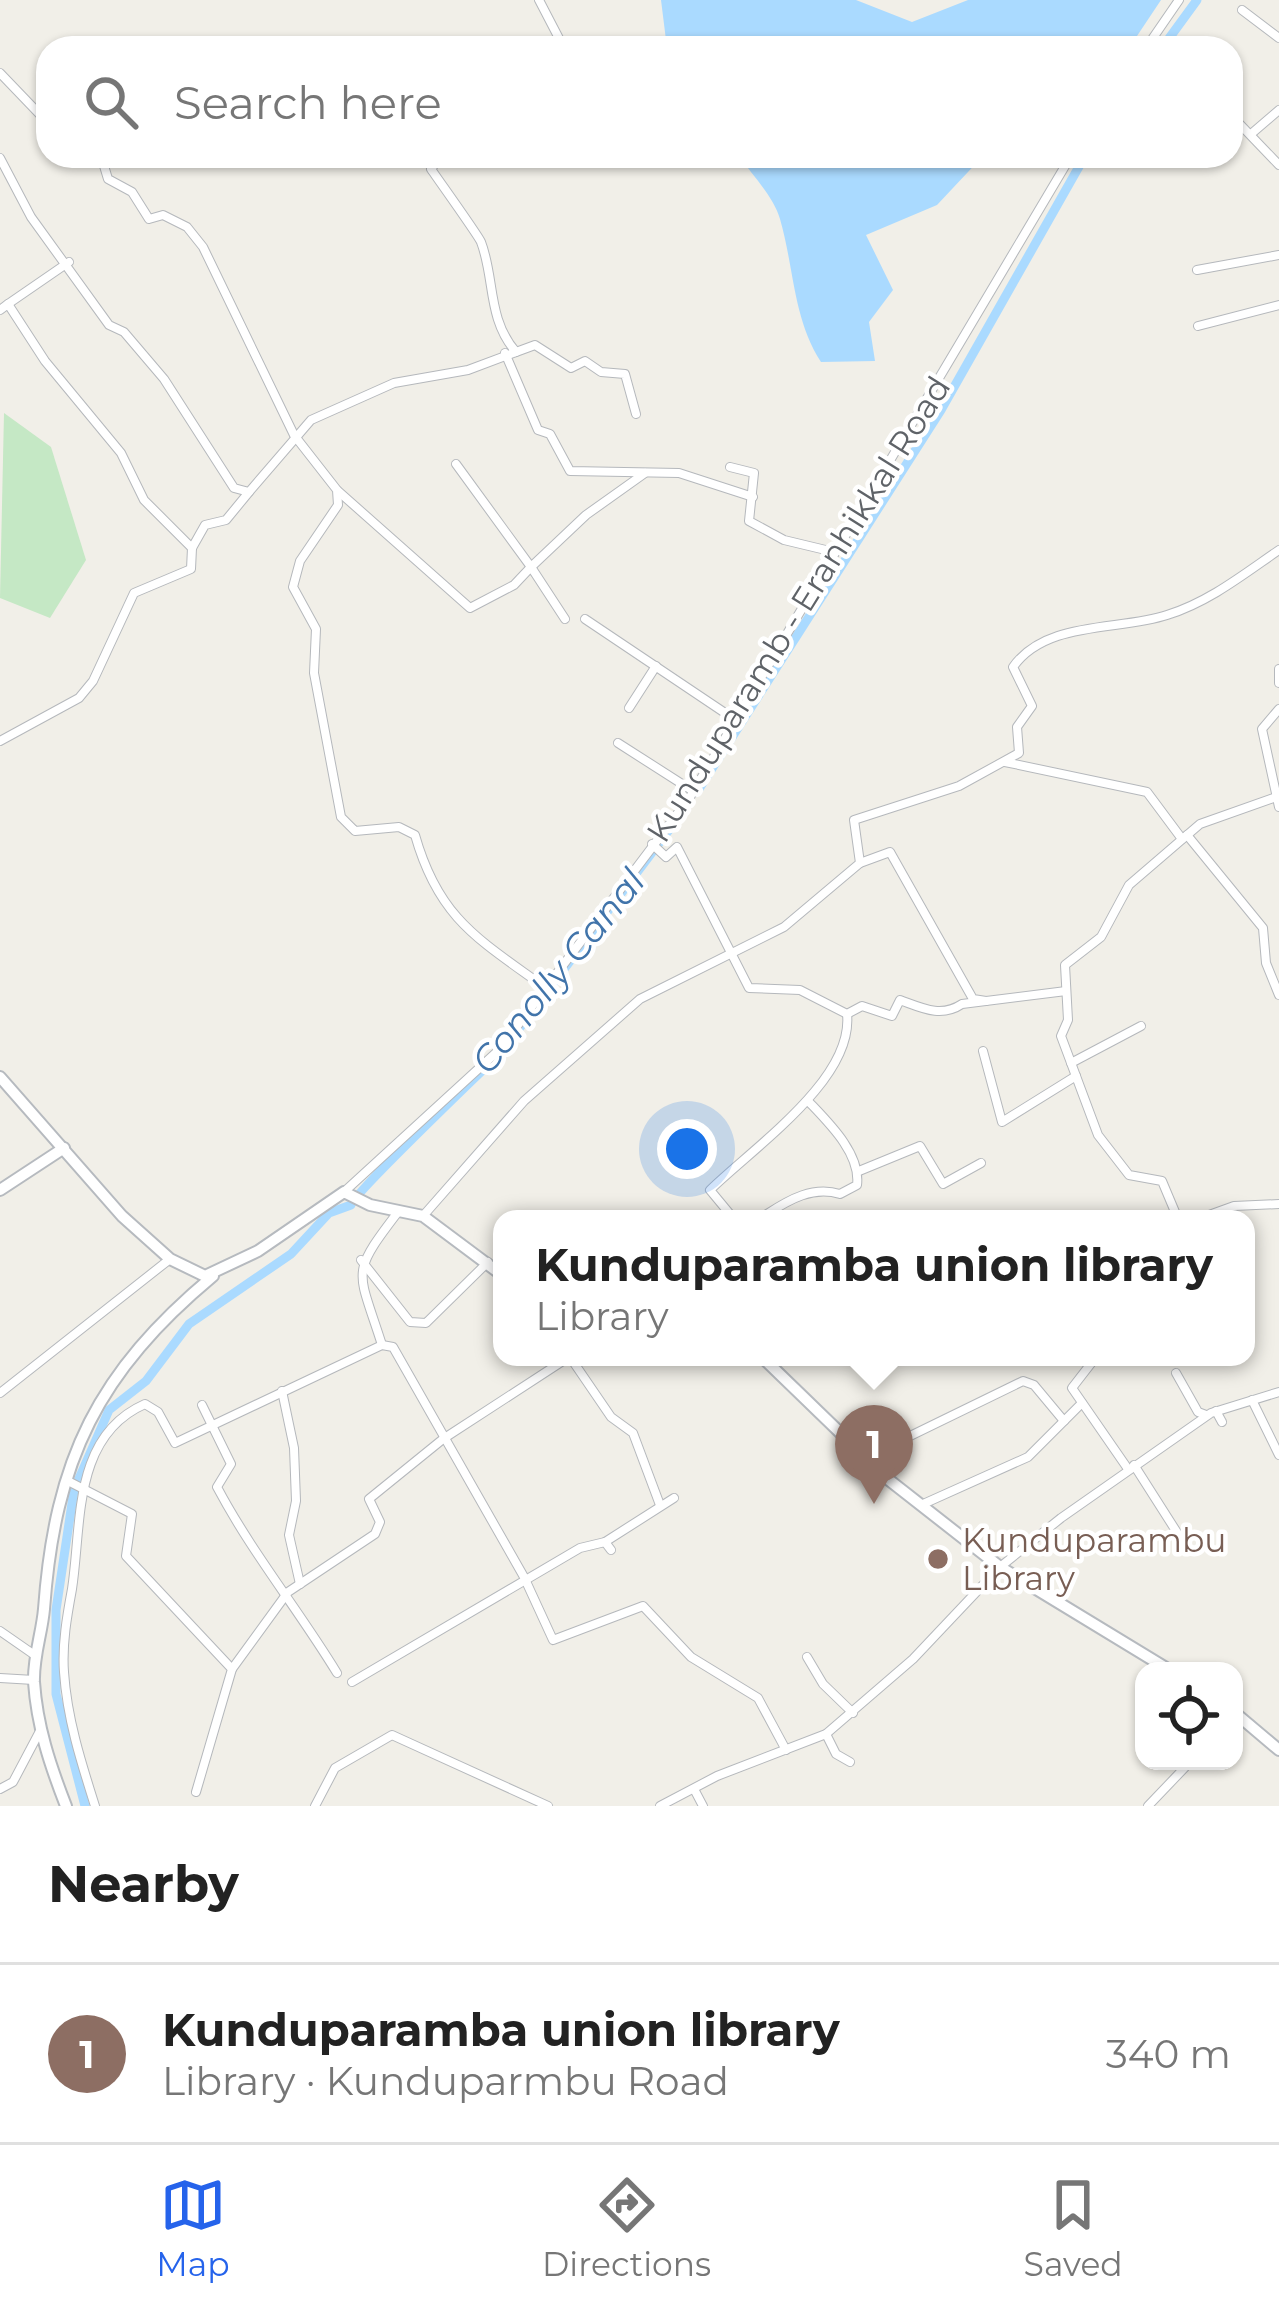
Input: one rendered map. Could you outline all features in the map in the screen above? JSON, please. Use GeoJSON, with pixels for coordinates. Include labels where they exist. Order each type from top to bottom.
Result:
{"type":"FeatureCollection","features":[{"type":"Feature","properties":{"kind":"main road"},"geometry":{"type":"LineString","coordinates":[[0,1077],[122,1216],[170,1259],[206,1276],[214,1274]]}},
{"type":"Feature","properties":{"kind":"main road"},"geometry":{"type":"LineString","coordinates":[[0,1190],[64,1148]]}},
{"type":"Feature","properties":{"kind":"main road"},"geometry":{"type":"LineString","coordinates":[[66,1806],[41,1729],[34,1681],[64,1480],[77,1442],[120,1369],[146,1336],[214,1274],[351,1196],[423,1216],[493,1267]]}},
{"type":"Feature","properties":{"kind":"main road"},"geometry":{"type":"LineString","coordinates":[[771,1366],[866,1457],[1000,1567],[1156,1662]]}},
{"type":"Feature","properties":{"kind":"main road"},"geometry":{"type":"LineString","coordinates":[[1243,1721],[1279,1750]]}},
{"type":"Feature","properties":{"kind":"street"},"geometry":{"type":"LineString","coordinates":[[539,0],[558,36]]}},
{"type":"Feature","properties":{"kind":"street"},"geometry":{"type":"LineString","coordinates":[[1154,36],[1179,0]]}},
{"type":"Feature","properties":{"kind":"street"},"geometry":{"type":"LineString","coordinates":[[1242,10],[1279,38]]}},
{"type":"Feature","properties":{"kind":"street"},"geometry":{"type":"LineString","coordinates":[[0,73],[36,110]]}},
{"type":"Feature","properties":{"kind":"street"},"geometry":{"type":"LineString","coordinates":[[1252,134],[1279,110]]}},
{"type":"Feature","properties":{"kind":"street"},"geometry":{"type":"LineString","coordinates":[[1243,126],[1279,165]]}},
{"type":"Feature","properties":{"kind":"street"},"geometry":{"type":"LineString","coordinates":[[0,158],[31,217],[69,262],[109,325],[124,332],[164,379],[234,488],[249,491]]}},
{"type":"Feature","properties":{"kind":"street"},"geometry":{"type":"LineString","coordinates":[[104,168],[108,178],[132,192],[149,219],[163,215],[187,227],[202,247],[294,435],[337,490],[470,608],[514,585],[586,515],[647,472]]}},
{"type":"Feature","properties":{"kind":"street"},"geometry":{"type":"LineString","coordinates":[[432,168],[482,243],[493,308],[504,339],[516,352]]}},
{"type":"Feature","properties":{"kind":"street","name":"Kunduparamb - Eranhikkal Road"},"geometry":{"type":"LineString","coordinates":[[351,1196],[499,1050],[693,791],[1064,168]]}},
{"type":"Feature","properties":{"kind":"street"},"geometry":{"type":"LineString","coordinates":[[1197,270],[1279,255]]}},
{"type":"Feature","properties":{"kind":"street"},"geometry":{"type":"LineString","coordinates":[[69,262],[4,307],[121,453],[144,500],[192,548]]}},
{"type":"Feature","properties":{"kind":"street"},"geometry":{"type":"LineString","coordinates":[[1198,326],[1279,305]]}},
{"type":"Feature","properties":{"kind":"street"},"geometry":{"type":"LineString","coordinates":[[0,741],[79,698],[93,681],[134,593],[190,568],[192,548],[206,525],[226,520],[294,435],[311,420],[365,392],[467,370],[535,345],[571,368],[585,361],[601,372],[626,374],[636,414]]}},
{"type":"Feature","properties":{"kind":"street"},"geometry":{"type":"LineString","coordinates":[[505,353],[538,430],[550,434],[570,471],[679,472],[753,497]]}},
{"type":"Feature","properties":{"kind":"street"},"geometry":{"type":"LineString","coordinates":[[457,464],[565,619]]}},
{"type":"Feature","properties":{"kind":"street"},"geometry":{"type":"LineString","coordinates":[[730,467],[754,473],[749,521],[784,540],[834,553]]}},
{"type":"Feature","properties":{"kind":"street"},"geometry":{"type":"LineString","coordinates":[[337,490],[338,505],[300,561],[293,587],[316,629],[314,673],[341,817],[355,831],[399,827],[415,835],[425,872],[455,920],[547,989]]}},
{"type":"Feature","properties":{"kind":"street"},"geometry":{"type":"LineString","coordinates":[[860,863],[854,820],[959,786],[1019,753],[1017,727],[1032,706],[1013,667],[1017,660],[1049,639],[1166,616],[1215,593],[1279,550]]}},
{"type":"Feature","properties":{"kind":"street"},"geometry":{"type":"LineString","coordinates":[[585,619],[734,719]]}},
{"type":"Feature","properties":{"kind":"street"},"geometry":{"type":"LineString","coordinates":[[629,708],[656,666]]}},
{"type":"Feature","properties":{"kind":"street"},"geometry":{"type":"LineString","coordinates":[[1279,669],[1279,683]]}},
{"type":"Feature","properties":{"kind":"street"},"geometry":{"type":"LineString","coordinates":[[1174,1210],[1162,1181],[1129,1175],[1098,1135],[1061,1036],[1068,1020],[1066,965],[1101,937],[1129,885],[1200,824],[1278,800],[1262,729],[1279,709]]}},
{"type":"Feature","properties":{"kind":"street"},"geometry":{"type":"LineString","coordinates":[[618,743],[693,791]]}},
{"type":"Feature","properties":{"kind":"street"},"geometry":{"type":"LineString","coordinates":[[1004,761],[1147,792],[1263,928],[1266,963],[1279,995]]}},
{"type":"Feature","properties":{"kind":"street"},"geometry":{"type":"LineString","coordinates":[[652,845],[666,857],[677,847],[749,988],[800,990],[847,1014]]}},
{"type":"Feature","properties":{"kind":"street"},"geometry":{"type":"LineString","coordinates":[[423,1216],[524,1101],[640,999],[784,927],[860,863],[890,852],[952,968],[973,999],[988,1002]]}},
{"type":"Feature","properties":{"kind":"street"},"geometry":{"type":"LineString","coordinates":[[847,1014],[862,1006],[892,1016],[900,1000],[928,1010],[951,1011],[962,1004],[1066,991]]}},
{"type":"Feature","properties":{"kind":"street"},"geometry":{"type":"LineString","coordinates":[[727,1210],[710,1190],[809,1102],[842,1051],[847,1014]]}},
{"type":"Feature","properties":{"kind":"street"},"geometry":{"type":"LineString","coordinates":[[1071,1063],[1141,1026]]}},
{"type":"Feature","properties":{"kind":"street"},"geometry":{"type":"LineString","coordinates":[[982,1051],[1002,1122],[1076,1076]]}},
{"type":"Feature","properties":{"kind":"street"},"geometry":{"type":"LineString","coordinates":[[774,1210],[801,1195],[826,1190],[840,1194],[857,1185],[859,1171],[833,1128],[809,1102]]}},
{"type":"Feature","properties":{"kind":"street"},"geometry":{"type":"LineString","coordinates":[[859,1171],[920,1146],[943,1184],[980,1163]]}},
{"type":"Feature","properties":{"kind":"street"},"geometry":{"type":"LineString","coordinates":[[1225,1210],[1279,1204]]}},
{"type":"Feature","properties":{"kind":"street"},"geometry":{"type":"LineString","coordinates":[[382,1345],[362,1282],[361,1260],[398,1211]]}},
{"type":"Feature","properties":{"kind":"street"},"geometry":{"type":"LineString","coordinates":[[0,1393],[170,1259]]}},
{"type":"Feature","properties":{"kind":"street"},"geometry":{"type":"LineString","coordinates":[[361,1260],[410,1322],[426,1323],[488,1262]]}},
{"type":"Feature","properties":{"kind":"street"},"geometry":{"type":"LineString","coordinates":[[95,1806],[76,1741],[64,1671],[82,1484],[107,1432],[124,1413],[145,1403],[158,1412],[168,1439],[175,1443],[382,1345],[393,1347],[524,1577],[553,1640],[643,1606],[691,1657],[758,1698],[786,1750]]}},
{"type":"Feature","properties":{"kind":"street"},"geometry":{"type":"LineString","coordinates":[[196,1792],[232,1669],[288,1592],[375,1534],[380,1522],[369,1498],[443,1439],[556,1366]]}},
{"type":"Feature","properties":{"kind":"street"},"geometry":{"type":"LineString","coordinates":[[576,1366],[611,1418],[633,1433],[660,1505]]}},
{"type":"Feature","properties":{"kind":"street"},"geometry":{"type":"LineString","coordinates":[[1089,1366],[1072,1388],[1185,1545]]}},
{"type":"Feature","properties":{"kind":"street"},"geometry":{"type":"LineString","coordinates":[[1176,1372],[1198,1412],[1212,1413],[1222,1422]]}},
{"type":"Feature","properties":{"kind":"street"},"geometry":{"type":"LineString","coordinates":[[866,1457],[1024,1381],[1034,1385],[1064,1421]]}},
{"type":"Feature","properties":{"kind":"street"},"geometry":{"type":"LineString","coordinates":[[282,1391],[294,1448],[296,1501],[289,1535],[300,1585]]}},
{"type":"Feature","properties":{"kind":"street"},"geometry":{"type":"LineString","coordinates":[[660,1806],[826,1734],[957,1617],[1000,1567],[1131,1467],[1212,1413],[1279,1392]]}},
{"type":"Feature","properties":{"kind":"street"},"geometry":{"type":"LineString","coordinates":[[1252,1400],[1279,1456]]}},
{"type":"Feature","properties":{"kind":"street"},"geometry":{"type":"LineString","coordinates":[[921,1504],[1028,1457],[1082,1403]]}},
{"type":"Feature","properties":{"kind":"street"},"geometry":{"type":"LineString","coordinates":[[202,1405],[231,1464],[218,1487],[248,1546],[288,1592],[337,1673]]}},
{"type":"Feature","properties":{"kind":"street"},"geometry":{"type":"LineString","coordinates":[[64,1480],[82,1484],[132,1514],[125,1556],[232,1669]]}},
{"type":"Feature","properties":{"kind":"street"},"geometry":{"type":"LineString","coordinates":[[352,1682],[524,1577],[608,1546],[674,1498]]}},
{"type":"Feature","properties":{"kind":"street"},"geometry":{"type":"LineString","coordinates":[[0,1631],[36,1656]]}},
{"type":"Feature","properties":{"kind":"street"},"geometry":{"type":"LineString","coordinates":[[807,1658],[823,1684],[853,1713]]}},
{"type":"Feature","properties":{"kind":"street"},"geometry":{"type":"LineString","coordinates":[[0,1678],[34,1681]]}},
{"type":"Feature","properties":{"kind":"street"},"geometry":{"type":"LineString","coordinates":[[0,1789],[13,1783],[41,1729]]}},
{"type":"Feature","properties":{"kind":"street"},"geometry":{"type":"LineString","coordinates":[[826,1734],[836,1754],[850,1762]]}},
{"type":"Feature","properties":{"kind":"street"},"geometry":{"type":"LineString","coordinates":[[315,1806],[335,1768],[392,1735],[548,1806]]}},
{"type":"Feature","properties":{"kind":"street"},"geometry":{"type":"LineString","coordinates":[[1148,1806],[1182,1770]]}},
{"type":"Feature","properties":{"kind":"street"},"geometry":{"type":"LineString","coordinates":[[694,1789],[703,1806]]}},
{"type":"Feature","properties":{"kind":"green space"},"geometry":{"type":"Polygon","coordinates":[[[4,413],[51,447],[86,560],[50,618],[0,598],[4,413]]]}},
{"type":"Feature","properties":{"kind":"water"},"geometry":{"type":"Polygon","coordinates":[[[661,0],[856,0],[912,22],[968,0],[1161,0],[1137,36],[666,36],[661,0]]]}},
{"type":"Feature","properties":{"kind":"water"},"geometry":{"type":"Polygon","coordinates":[[[748,168],[972,168],[937,205],[866,235],[893,290],[869,322],[875,361],[821,362],[799,311],[785,237],[768,194],[748,168]]]}},
{"type":"Feature","properties":{"kind":"waterway","name":"Conolly Canal"},"geometry":{"type":"LineString","coordinates":[[1171,36],[1197,0]]}},
{"type":"Feature","properties":{"kind":"waterway","name":"Conolly Canal"},"geometry":{"type":"LineString","coordinates":[[697,792],[941,410],[1078,168]]}},
{"type":"Feature","properties":{"kind":"waterway","name":"Conolly Canal"},"geometry":{"type":"LineString","coordinates":[[506,1046],[684,810]]}},
{"type":"Feature","properties":{"kind":"waterway","name":"Conolly Canal"},"geometry":{"type":"LineString","coordinates":[[85,1806],[56,1694],[56,1610],[74,1490],[109,1410],[146,1381],[189,1324],[291,1254],[329,1213],[351,1205],[495,1058]]}},
{"type":"Feature","properties":{"kind":"place","name":"Kunduparamba union library"},"geometry":{"type":"Point","coordinates":[874,1504]}},
{"type":"Feature","properties":{"kind":"place","name":"Kunduparambu Library"},"geometry":{"type":"Point","coordinates":[938,1559]}}]}
